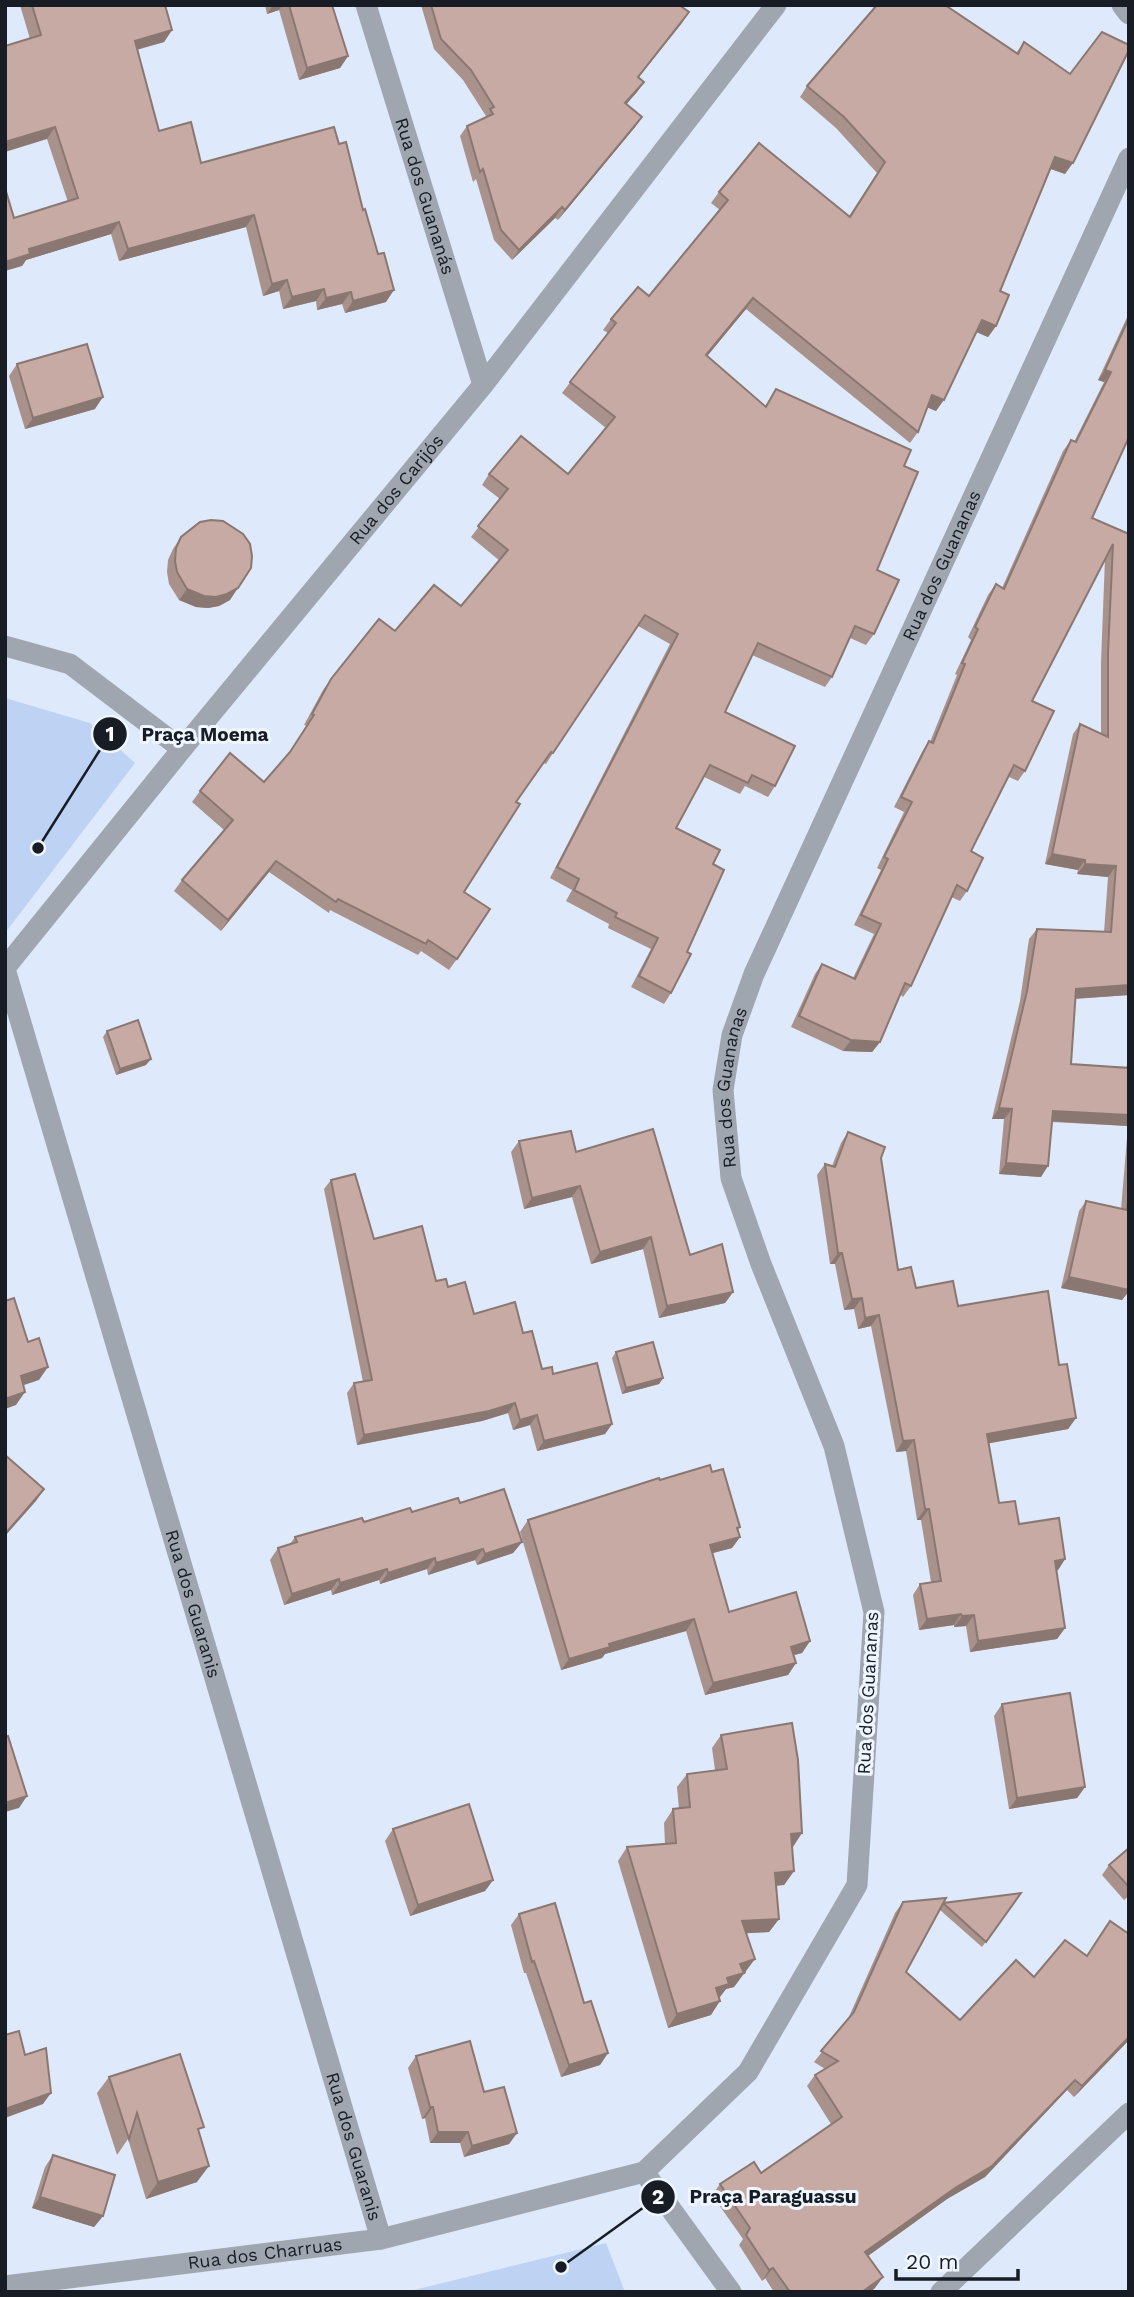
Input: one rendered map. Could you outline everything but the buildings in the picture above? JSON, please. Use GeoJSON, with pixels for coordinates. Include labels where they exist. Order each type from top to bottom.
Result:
{"type":"FeatureCollection","features":[{"type":"Feature","properties":{"kind":"street","name":"Rua dos Guananás"},"geometry":{"type":"LineString","coordinates":[[366,5],[483,385]]}},
{"type":"Feature","properties":{"kind":"street","name":"Rua dos Carijós"},"geometry":{"type":"LineString","coordinates":[[5,968],[483,385],[776,5]]}},
{"type":"Feature","properties":{"kind":"street"},"geometry":{"type":"LineString","coordinates":[[1122,5],[1129,14]]}},
{"type":"Feature","properties":{"kind":"street","name":"Rua dos Guananas"},"geometry":{"type":"LineString","coordinates":[[644,2172],[748,2072],[857,1885],[874,1612],[834,1446],[761,1264],[731,1178],[723,1090],[732,1035],[760,962],[1129,158]]}},
{"type":"Feature","properties":{"kind":"street"},"geometry":{"type":"LineString","coordinates":[[5,646],[70,664],[182,749]]}},
{"type":"Feature","properties":{"kind":"street","name":"Rua dos Guaranis"},"geometry":{"type":"LineString","coordinates":[[5,968],[382,2239]]}},
{"type":"Feature","properties":{"kind":"street"},"geometry":{"type":"LineString","coordinates":[[941,2292],[1129,2113]]}},
{"type":"Feature","properties":{"kind":"street"},"geometry":{"type":"LineString","coordinates":[[644,2172],[731,2292]]}},
{"type":"Feature","properties":{"kind":"street","name":"Rua dos Charruas"},"geometry":{"type":"LineString","coordinates":[[5,2286],[382,2239],[644,2172]]}},
{"type":"Feature","properties":{"kind":"shaded area"},"geometry":{"type":"Polygon","coordinates":[[[5,698],[90,723],[135,763],[5,933],[5,698]]]}},
{"type":"Feature","properties":{"kind":"shaded area"},"geometry":{"type":"Polygon","coordinates":[[[606,2243],[625,2292],[406,2292],[606,2243]]]}},
{"type":"Feature","properties":{"kind":"place","name":"Praça Moema"},"geometry":{"type":"Point","coordinates":[38,848]}},
{"type":"Feature","properties":{"kind":"place","name":"Praça Paraguassu"},"geometry":{"type":"Point","coordinates":[561,2267]}}]}
